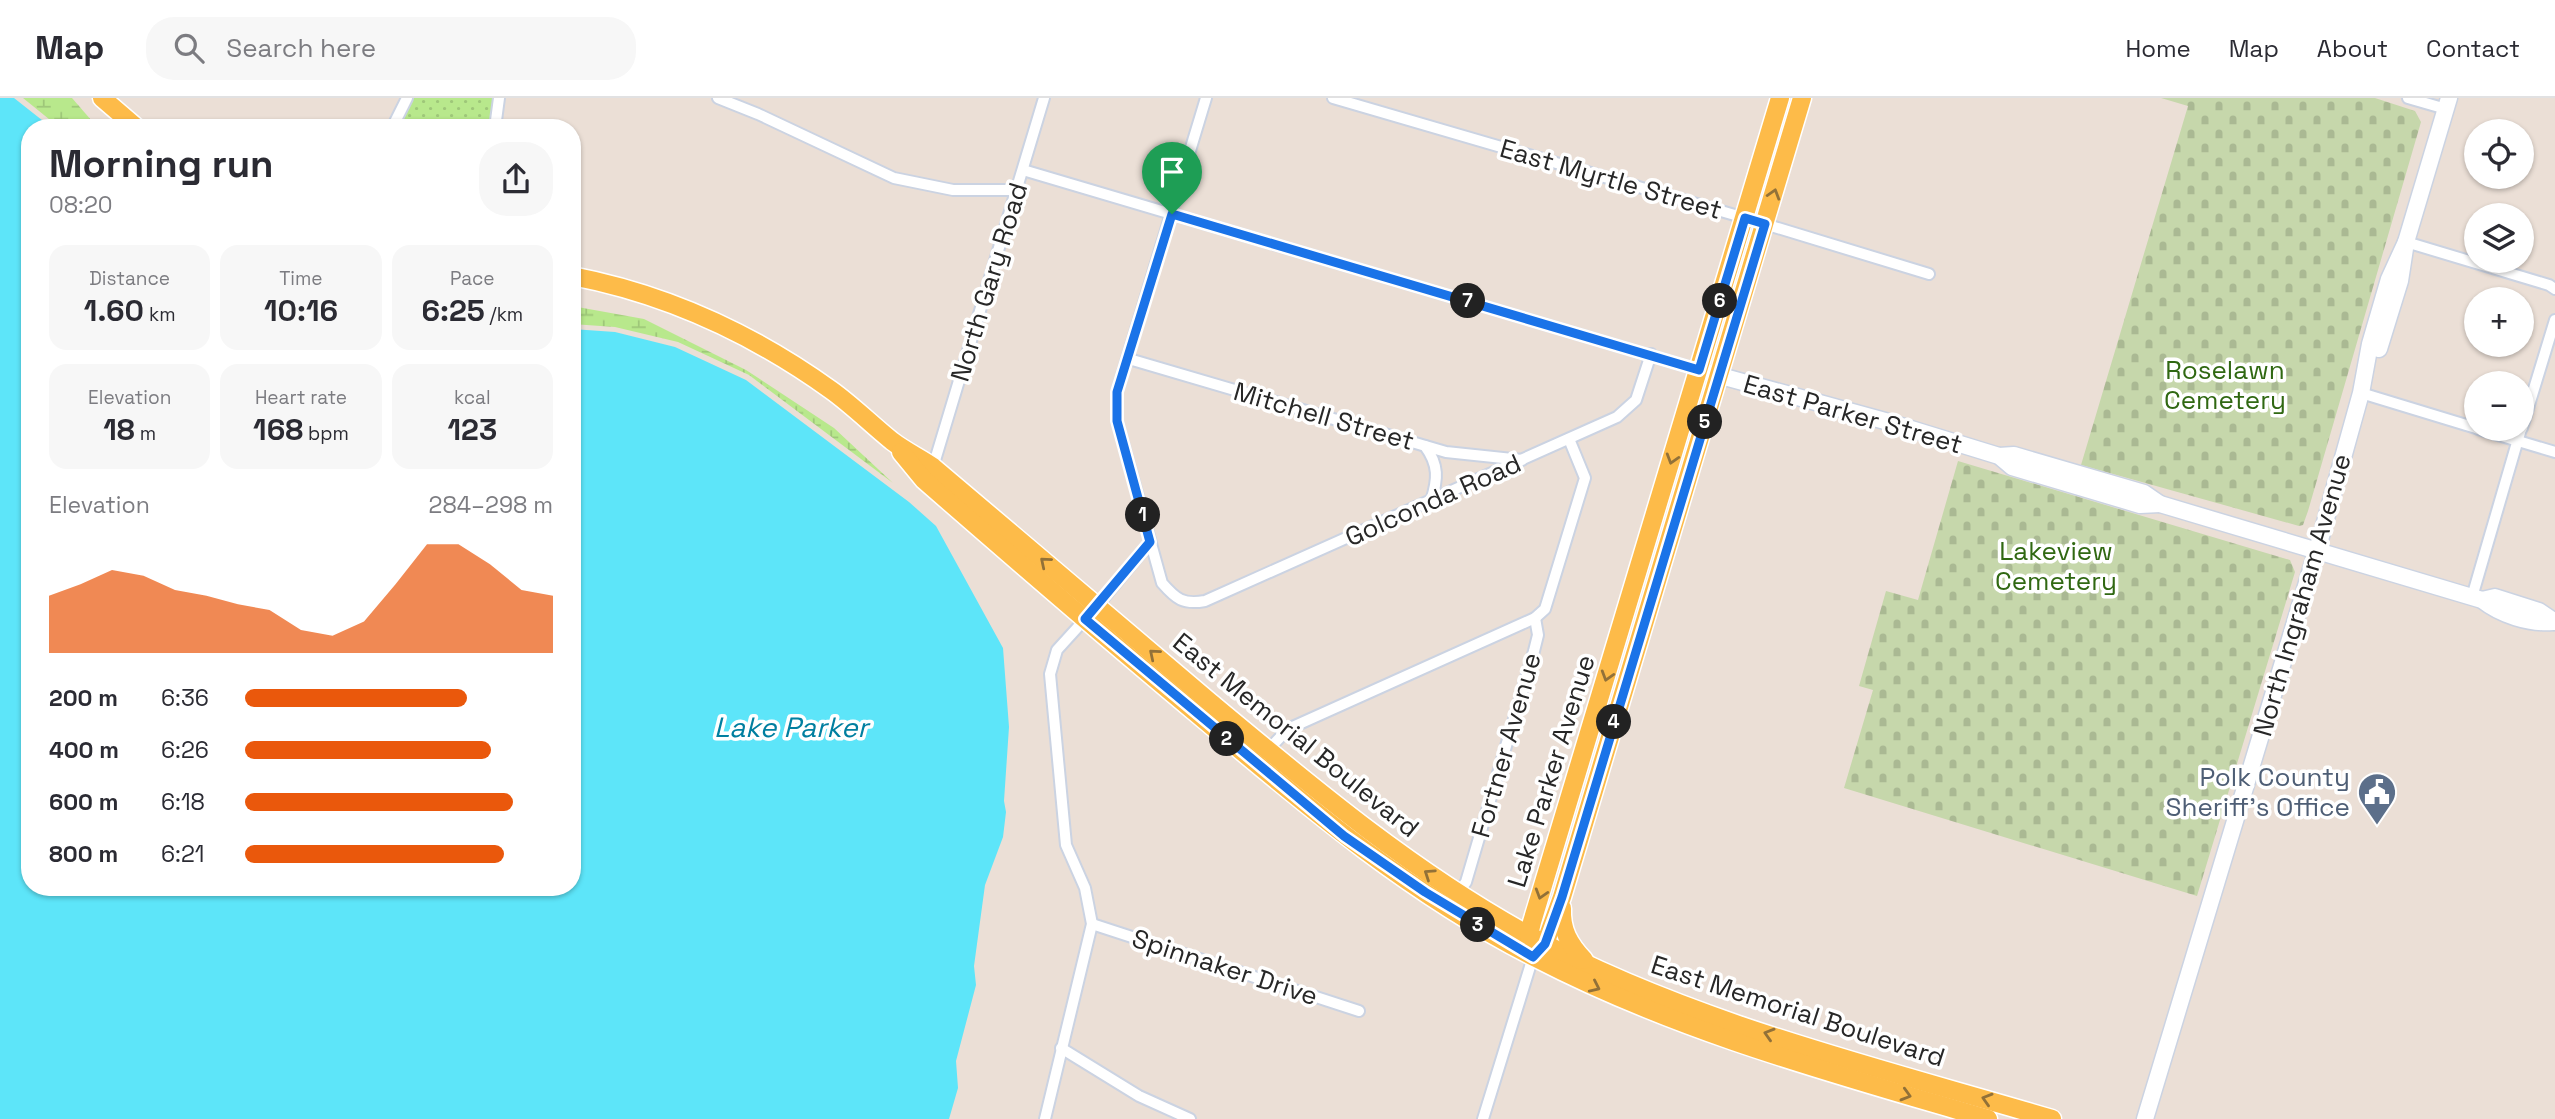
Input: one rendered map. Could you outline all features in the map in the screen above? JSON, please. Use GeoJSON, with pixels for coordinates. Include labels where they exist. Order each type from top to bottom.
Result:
{"type":"FeatureCollection","features":[{"type":"Feature","properties":{"kind":"main road"},"geometry":{"type":"LineString","coordinates":[[102,98],[126,119]]}},
{"type":"Feature","properties":{"kind":"main road","name":"Lake Parker Avenue"},"geometry":{"type":"LineString","coordinates":[[1539,951],[1529,935],[1780,98]]}},
{"type":"Feature","properties":{"kind":"main road","name":"Lake Parker Avenue"},"geometry":{"type":"LineString","coordinates":[[1539,951],[1562,897],[1802,98]]}},
{"type":"Feature","properties":{"kind":"main road","name":"East Memorial Boulevard"},"geometry":{"type":"LineString","coordinates":[[581,278],[666,302],[743,335],[834,392],[899,449],[924,480],[1360,825],[1458,893],[1529,935]]}},
{"type":"Feature","properties":{"kind":"main road","name":"East Memorial Boulevard"},"geometry":{"type":"LineString","coordinates":[[899,449],[933,467],[1091,613],[1344,836],[1425,892],[1665,1017],[1756,1051],[1988,1119]]}},
{"type":"Feature","properties":{"kind":"main road"},"geometry":{"type":"LineString","coordinates":[[1562,897],[1563,931],[1573,948],[1589,965]]}},
{"type":"Feature","properties":{"kind":"main road","name":"East Memorial Boulevard"},"geometry":{"type":"LineString","coordinates":[[1539,951],[1589,965],[1714,1016],[2052,1119]]}},
{"type":"Feature","properties":{"kind":"main road"},"geometry":{"type":"LineString","coordinates":[[1841,1076],[1877,1076],[1888,1070]]}},
{"type":"Feature","properties":{"kind":"street"},"geometry":{"type":"LineString","coordinates":[[396,119],[407,98]]}},
{"type":"Feature","properties":{"kind":"street"},"geometry":{"type":"LineString","coordinates":[[496,119],[499,98]]}},
{"type":"Feature","properties":{"kind":"street"},"geometry":{"type":"LineString","coordinates":[[718,98],[903,181],[953,190],[1017,190]]}},
{"type":"Feature","properties":{"kind":"street","name":"North Gary Road"},"geometry":{"type":"LineString","coordinates":[[933,467],[1044,98]]}},
{"type":"Feature","properties":{"kind":"street"},"geometry":{"type":"LineString","coordinates":[[1045,1119],[1091,924],[1085,888],[1066,845],[1050,674],[1057,650],[1150,542],[1117,421],[1117,392],[1206,98]]}},
{"type":"Feature","properties":{"kind":"street","name":"East Myrtle Street"},"geometry":{"type":"LineString","coordinates":[[1333,98],[1929,274]]}},
{"type":"Feature","properties":{"kind":"street"},"geometry":{"type":"LineString","coordinates":[[2408,98],[2447,103]]}},
{"type":"Feature","properties":{"kind":"street","name":"North Ingraham Avenue"},"geometry":{"type":"LineString","coordinates":[[2145,1119],[2316,550],[2361,393],[2370,344],[2389,279],[2406,242],[2447,103]]}},
{"type":"Feature","properties":{"kind":"street","name":"East Parker Street"},"geometry":{"type":"LineString","coordinates":[[1023,170],[1718,376],[1885,421],[1998,457],[2012,467],[2140,505],[2160,503],[2477,599],[2495,610],[2539,623],[2554,622]]}},
{"type":"Feature","properties":{"kind":"street"},"geometry":{"type":"LineString","coordinates":[[2406,242],[2555,289]]}},
{"type":"Feature","properties":{"kind":"street"},"geometry":{"type":"LineString","coordinates":[[2534,389],[2555,320]]}},
{"type":"Feature","properties":{"kind":"street","name":"Golconda Road"},"geometry":{"type":"LineString","coordinates":[[1150,542],[1162,583],[1180,601],[1205,601],[1617,417],[1636,400],[1651,354]]}},
{"type":"Feature","properties":{"kind":"street","name":"Mitchell Street"},"geometry":{"type":"LineString","coordinates":[[1129,359],[1446,452],[1522,460]]}},
{"type":"Feature","properties":{"kind":"street"},"geometry":{"type":"LineString","coordinates":[[2361,393],[2464,424]]}},
{"type":"Feature","properties":{"kind":"street","name":"Fortner Avenue"},"geometry":{"type":"LineString","coordinates":[[1458,893],[1466,882],[1534,651],[1538,635],[1535,618],[1545,609],[1550,598],[1584,484],[1583,471],[1569,439]]}},
{"type":"Feature","properties":{"kind":"street"},"geometry":{"type":"LineString","coordinates":[[2477,599],[2518,441],[2555,452]]}},
{"type":"Feature","properties":{"kind":"street"},"geometry":{"type":"LineString","coordinates":[[1425,446],[1433,456],[1438,470],[1431,501]]}},
{"type":"Feature","properties":{"kind":"street"},"geometry":{"type":"LineString","coordinates":[[1268,750],[1288,729],[1535,618]]}},
{"type":"Feature","properties":{"kind":"street","name":"Spinnaker Drive"},"geometry":{"type":"LineString","coordinates":[[1091,924],[1359,1011]]}},
{"type":"Feature","properties":{"kind":"street"},"geometry":{"type":"LineString","coordinates":[[1483,1119],[1539,951]]}},
{"type":"Feature","properties":{"kind":"street"},"geometry":{"type":"LineString","coordinates":[[1061,1048],[1139,1096],[1190,1119]]}},
{"type":"Feature","properties":{"kind":"green space"},"geometry":{"type":"Polygon","coordinates":[[[23,98],[72,98],[90,119],[49,119],[23,98]]]}},
{"type":"Feature","properties":{"kind":"green space"},"geometry":{"type":"Polygon","coordinates":[[[412,98],[495,98],[492,119],[403,119],[412,98]]]}},
{"type":"Feature","properties":{"kind":"green space","name":"Roselawn Cemetery"},"geometry":{"type":"Polygon","coordinates":[[[2161,98],[2375,98],[2415,111],[2421,122],[2303,525],[2081,465],[2188,106],[2161,98]]]}},
{"type":"Feature","properties":{"kind":"green space"},"geometry":{"type":"Polygon","coordinates":[[[581,308],[644,319],[746,370],[834,428],[893,483],[749,375],[678,342],[615,327],[581,325],[581,308]]]}},
{"type":"Feature","properties":{"kind":"green space","name":"Lakeview Cemetery"},"geometry":{"type":"Polygon","coordinates":[[[1958,461],[2290,560],[2295,572],[2197,896],[1844,788],[1873,690],[1859,686],[1886,591],[1918,600],[1958,461]]]}},
{"type":"Feature","properties":{"kind":"water","name":"Lake Parker"},"geometry":{"type":"Polygon","coordinates":[[[0,98],[14,98],[41,119],[21,119],[21,896],[581,896],[581,330],[615,332],[675,347],[746,380],[909,502],[936,526],[1003,648],[1009,727],[1004,801],[1006,812],[1003,837],[985,885],[974,966],[976,985],[956,1061],[958,1088],[949,1119],[0,1119],[0,98]]]}},
{"type":"Feature","properties":{"kind":"place","name":"Polk County Sheriff's Office"},"geometry":{"type":"Point","coordinates":[2377,826]}},
{"type":"Feature","properties":{"kind":"route"},"geometry":{"type":"LineString","coordinates":[[1172,214],[1699,370],[1745,218],[1765,224],[1562,897],[1545,944],[1533,957],[1460,915],[1344,836],[1085,619],[1150,542],[1115,406],[1172,214]]}}]}
